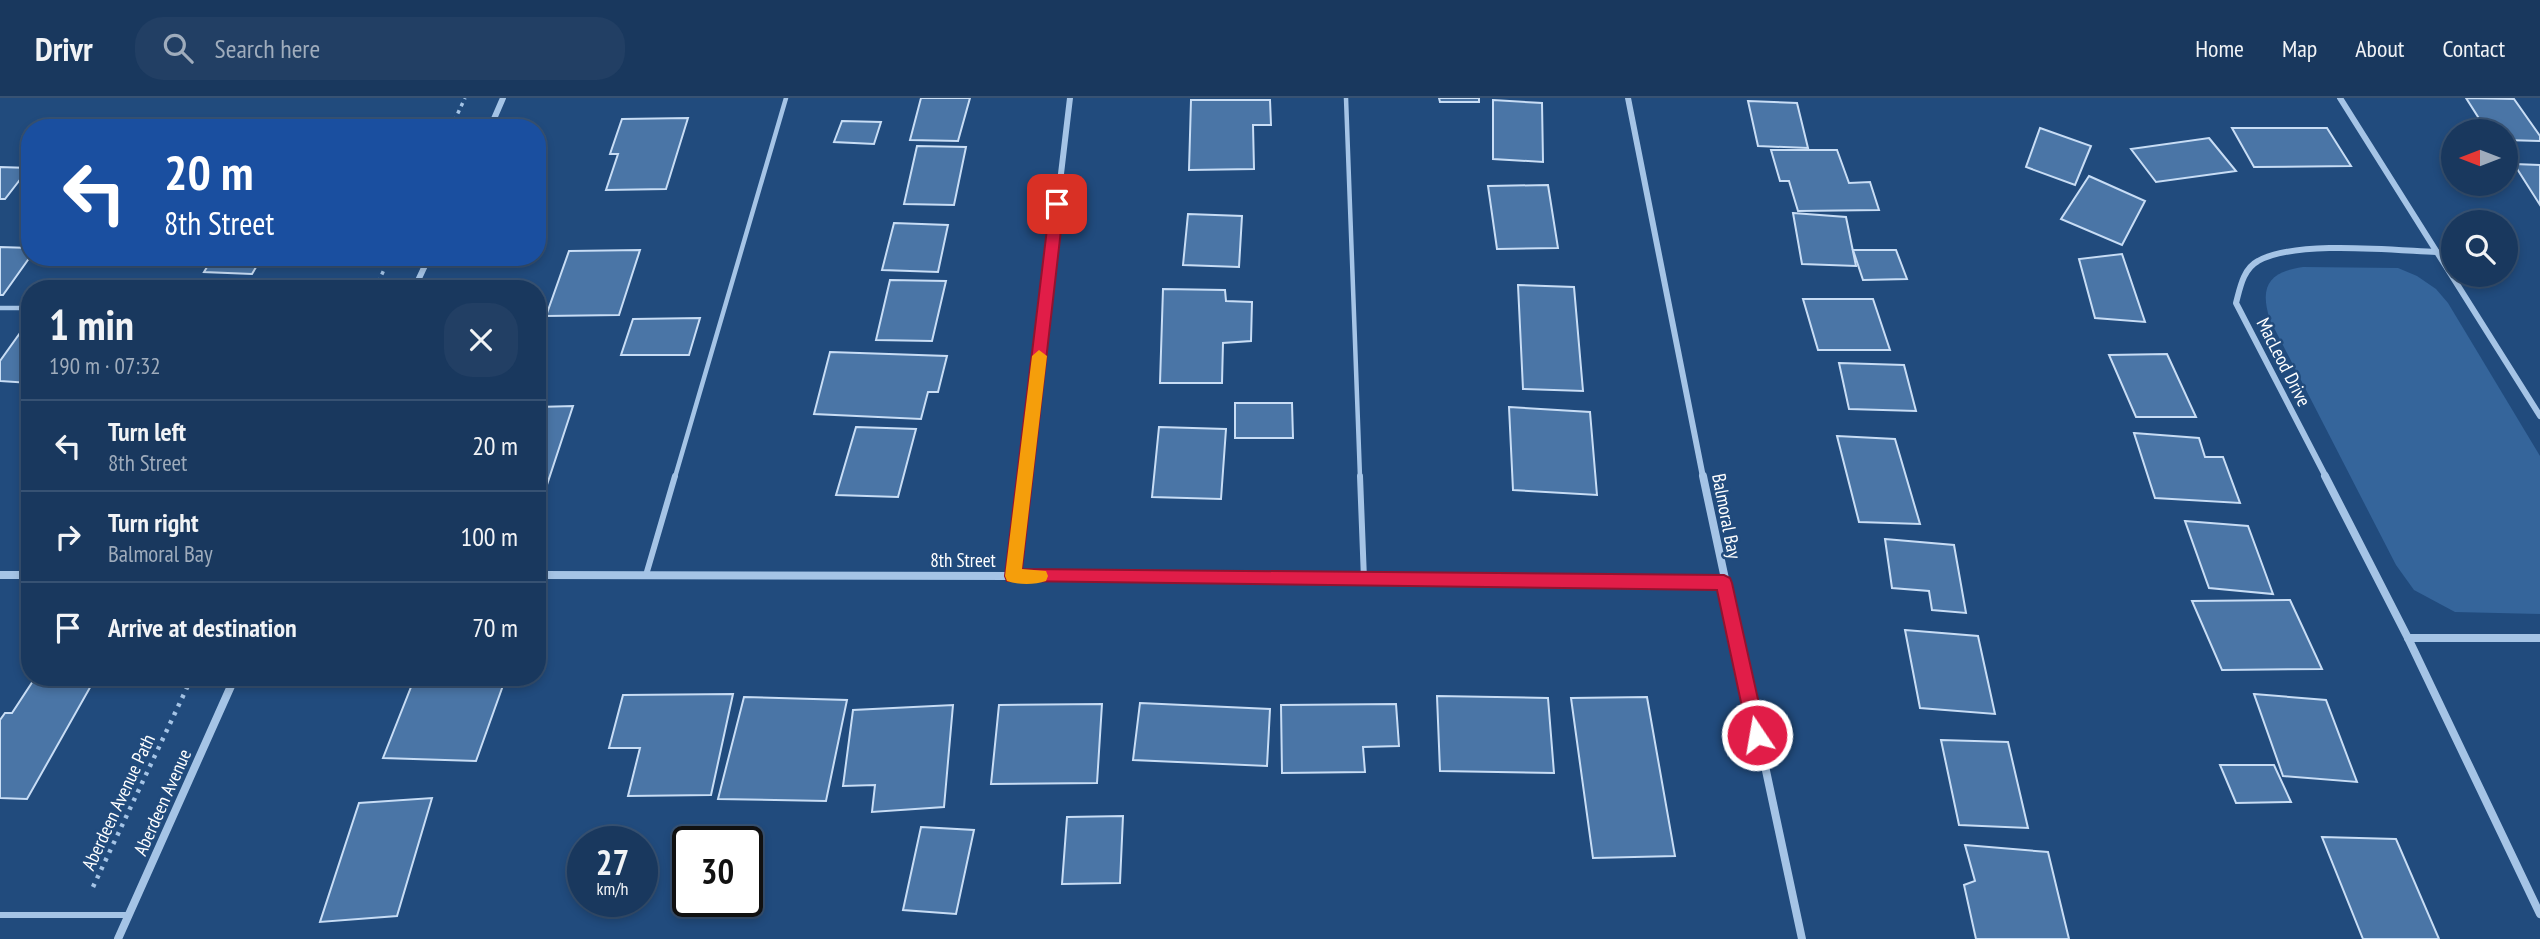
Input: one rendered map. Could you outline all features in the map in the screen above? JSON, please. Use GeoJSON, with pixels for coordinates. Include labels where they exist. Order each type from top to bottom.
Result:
{"type":"FeatureCollection","features":[{"type":"Feature","properties":{"kind":"street"},"geometry":{"type":"LineString","coordinates":[[493,119],[503,98]]}},
{"type":"Feature","properties":{"kind":"street"},"geometry":{"type":"LineString","coordinates":[[1013,576],[1070,98]]}},
{"type":"Feature","properties":{"kind":"street","name":"Balmoral Bay"},"geometry":{"type":"LineString","coordinates":[[1628,98],[1724,583],[1801,939]]}},
{"type":"Feature","properties":{"kind":"street"},"geometry":{"type":"LineString","coordinates":[[2340,98],[2540,416]]}},
{"type":"Feature","properties":{"kind":"street","name":"MacLeod Drive"},"geometry":{"type":"LineString","coordinates":[[2436,252],[2289,250],[2258,261],[2241,280],[2236,303],[2408,638],[2540,914]]}},
{"type":"Feature","properties":{"kind":"street"},"geometry":{"type":"LineString","coordinates":[[0,575],[21,575]]}},
{"type":"Feature","properties":{"kind":"street","name":"8th Street"},"geometry":{"type":"LineString","coordinates":[[546,575],[1013,576],[1724,583]]}},
{"type":"Feature","properties":{"kind":"street"},"geometry":{"type":"LineString","coordinates":[[2408,638],[2540,638]]}},
{"type":"Feature","properties":{"kind":"street","name":"Aberdeen Avenue"},"geometry":{"type":"LineString","coordinates":[[118,939],[231,686]]}},
{"type":"Feature","properties":{"kind":"lane"},"geometry":{"type":"LineString","coordinates":[[646,575],[786,98]]}},
{"type":"Feature","properties":{"kind":"lane"},"geometry":{"type":"LineString","coordinates":[[1346,98],[1364,579]]}},
{"type":"Feature","properties":{"kind":"lane"},"geometry":{"type":"LineString","coordinates":[[0,308],[21,308]]}},
{"type":"Feature","properties":{"kind":"lane"},"geometry":{"type":"LineString","coordinates":[[0,915],[129,915]]}},
{"type":"Feature","properties":{"kind":"path"},"geometry":{"type":"LineString","coordinates":[[455,119],[465,98]]}},
{"type":"Feature","properties":{"kind":"path","name":"Aberdeen Avenue Path"},"geometry":{"type":"LineString","coordinates":[[80,915],[188,686]]}},
{"type":"Feature","properties":{"kind":"shaded area"},"geometry":{"type":"Polygon","coordinates":[[[2303,267],[2398,268],[2417,276],[2436,289],[2448,303],[2540,456],[2540,614],[2455,612],[2414,590],[2396,565],[2270,320],[2266,298],[2270,283],[2282,273],[2303,267]]]}},
{"type":"Feature","properties":{"kind":"building"},"geometry":{"type":"Polygon","coordinates":[[[921,98],[970,98],[958,141],[910,140],[921,98]]]}},
{"type":"Feature","properties":{"kind":"building"},"geometry":{"type":"Polygon","coordinates":[[[1439,98],[1479,98],[1479,102],[1440,102],[1439,98]]]}},
{"type":"Feature","properties":{"kind":"building"},"geometry":{"type":"Polygon","coordinates":[[[2466,98],[2514,99],[2540,136],[2540,141],[2518,140],[2518,119],[2479,119],[2466,98]]]}},
{"type":"Feature","properties":{"kind":"building"},"geometry":{"type":"Polygon","coordinates":[[[1191,100],[1270,100],[1271,125],[1253,125],[1254,169],[1189,170],[1191,100]]]}},
{"type":"Feature","properties":{"kind":"building"},"geometry":{"type":"Polygon","coordinates":[[[1493,100],[1542,103],[1543,162],[1493,159],[1493,100]]]}},
{"type":"Feature","properties":{"kind":"building"},"geometry":{"type":"Polygon","coordinates":[[[1748,101],[1797,103],[1808,148],[1758,146],[1748,101]]]}},
{"type":"Feature","properties":{"kind":"building"},"geometry":{"type":"Polygon","coordinates":[[[688,118],[666,189],[606,190],[618,154],[610,154],[622,119],[688,118]]]}},
{"type":"Feature","properties":{"kind":"building"},"geometry":{"type":"Polygon","coordinates":[[[842,121],[881,122],[874,144],[834,142],[842,121]]]}},
{"type":"Feature","properties":{"kind":"building"},"geometry":{"type":"Polygon","coordinates":[[[2040,128],[2091,146],[2075,185],[2026,167],[2040,128]]]}},
{"type":"Feature","properties":{"kind":"building"},"geometry":{"type":"Polygon","coordinates":[[[2232,128],[2327,128],[2351,166],[2254,167],[2232,128]]]}},
{"type":"Feature","properties":{"kind":"building"},"geometry":{"type":"Polygon","coordinates":[[[2209,138],[2236,171],[2156,182],[2131,149],[2209,138]]]}},
{"type":"Feature","properties":{"kind":"building"},"geometry":{"type":"Polygon","coordinates":[[[917,146],[966,147],[954,205],[904,204],[917,146]]]}},
{"type":"Feature","properties":{"kind":"building"},"geometry":{"type":"Polygon","coordinates":[[[1771,150],[1837,150],[1849,183],[1870,182],[1879,210],[1798,211],[1789,181],[1780,181],[1771,150]]]}},
{"type":"Feature","properties":{"kind":"building"},"geometry":{"type":"Polygon","coordinates":[[[2518,164],[2540,165],[2540,205],[2518,170],[2518,164]]]}},
{"type":"Feature","properties":{"kind":"building"},"geometry":{"type":"Polygon","coordinates":[[[0,167],[21,168],[21,178],[5,199],[0,199],[0,167]]]}},
{"type":"Feature","properties":{"kind":"building"},"geometry":{"type":"Polygon","coordinates":[[[2089,176],[2145,201],[2122,245],[2061,219],[2089,176]]]}},
{"type":"Feature","properties":{"kind":"building"},"geometry":{"type":"Polygon","coordinates":[[[1548,185],[1558,248],[1497,249],[1488,186],[1548,185]]]}},
{"type":"Feature","properties":{"kind":"building"},"geometry":{"type":"Polygon","coordinates":[[[1793,213],[1846,217],[1856,266],[1802,264],[1793,213]]]}},
{"type":"Feature","properties":{"kind":"building"},"geometry":{"type":"Polygon","coordinates":[[[1188,214],[1242,216],[1239,267],[1183,265],[1188,214]]]}},
{"type":"Feature","properties":{"kind":"building"},"geometry":{"type":"Polygon","coordinates":[[[894,223],[948,225],[938,272],[882,270],[894,223]]]}},
{"type":"Feature","properties":{"kind":"building"},"geometry":{"type":"Polygon","coordinates":[[[0,247],[21,248],[21,266],[24,266],[3,295],[0,295],[0,247]]]}},
{"type":"Feature","properties":{"kind":"building"},"geometry":{"type":"Polygon","coordinates":[[[640,250],[619,315],[546,316],[569,251],[640,250]]]}},
{"type":"Feature","properties":{"kind":"building"},"geometry":{"type":"Polygon","coordinates":[[[1853,250],[1896,250],[1907,279],[1863,280],[1853,250]]]}},
{"type":"Feature","properties":{"kind":"building"},"geometry":{"type":"Polygon","coordinates":[[[2122,254],[2145,322],[2095,318],[2079,259],[2122,254]]]}},
{"type":"Feature","properties":{"kind":"building"},"geometry":{"type":"Polygon","coordinates":[[[208,266],[257,266],[252,274],[204,272],[208,266]]]}},
{"type":"Feature","properties":{"kind":"building"},"geometry":{"type":"Polygon","coordinates":[[[890,280],[946,281],[932,341],[876,340],[890,280]]]}},
{"type":"Feature","properties":{"kind":"building"},"geometry":{"type":"Polygon","coordinates":[[[1518,285],[1574,287],[1583,391],[1523,389],[1518,285]]]}},
{"type":"Feature","properties":{"kind":"building"},"geometry":{"type":"Polygon","coordinates":[[[1163,289],[1225,290],[1226,301],[1252,302],[1251,341],[1223,343],[1222,383],[1160,383],[1163,289]]]}},
{"type":"Feature","properties":{"kind":"building"},"geometry":{"type":"Polygon","coordinates":[[[1803,299],[1873,299],[1890,350],[1818,350],[1803,299]]]}},
{"type":"Feature","properties":{"kind":"building"},"geometry":{"type":"Polygon","coordinates":[[[700,318],[689,355],[621,355],[633,319],[700,318]]]}},
{"type":"Feature","properties":{"kind":"building"},"geometry":{"type":"Polygon","coordinates":[[[21,333],[21,382],[0,381],[0,361],[21,333]]]}},
{"type":"Feature","properties":{"kind":"building"},"geometry":{"type":"Polygon","coordinates":[[[830,352],[947,356],[938,392],[928,392],[921,419],[814,414],[830,352]]]}},
{"type":"Feature","properties":{"kind":"building"},"geometry":{"type":"Polygon","coordinates":[[[2167,354],[2196,417],[2136,417],[2109,355],[2167,354]]]}},
{"type":"Feature","properties":{"kind":"building"},"geometry":{"type":"Polygon","coordinates":[[[1839,363],[1904,365],[1916,411],[1849,409],[1839,363]]]}},
{"type":"Feature","properties":{"kind":"building"},"geometry":{"type":"Polygon","coordinates":[[[1235,403],[1292,403],[1293,438],[1235,438],[1235,403]]]}},
{"type":"Feature","properties":{"kind":"building"},"geometry":{"type":"Polygon","coordinates":[[[573,406],[546,488],[546,407],[573,406]]]}},
{"type":"Feature","properties":{"kind":"building"},"geometry":{"type":"Polygon","coordinates":[[[1509,407],[1590,412],[1597,495],[1513,490],[1509,407]]]}},
{"type":"Feature","properties":{"kind":"building"},"geometry":{"type":"Polygon","coordinates":[[[856,427],[916,429],[898,497],[836,495],[856,427]]]}},
{"type":"Feature","properties":{"kind":"building"},"geometry":{"type":"Polygon","coordinates":[[[1159,427],[1226,429],[1221,499],[1152,497],[1159,427]]]}},
{"type":"Feature","properties":{"kind":"building"},"geometry":{"type":"Polygon","coordinates":[[[2134,433],[2199,438],[2205,457],[2223,457],[2240,503],[2155,498],[2134,433]]]}},
{"type":"Feature","properties":{"kind":"building"},"geometry":{"type":"Polygon","coordinates":[[[1837,436],[1895,439],[1920,524],[1859,522],[1837,436]]]}},
{"type":"Feature","properties":{"kind":"building"},"geometry":{"type":"Polygon","coordinates":[[[2185,521],[2248,526],[2273,594],[2209,588],[2185,521]]]}},
{"type":"Feature","properties":{"kind":"building"},"geometry":{"type":"Polygon","coordinates":[[[1885,539],[1954,545],[1966,613],[1932,610],[1929,591],[1892,588],[1885,539]]]}},
{"type":"Feature","properties":{"kind":"building"},"geometry":{"type":"Polygon","coordinates":[[[2290,600],[2322,669],[2222,670],[2192,601],[2290,600]]]}},
{"type":"Feature","properties":{"kind":"building"},"geometry":{"type":"Polygon","coordinates":[[[1905,630],[1978,636],[1995,714],[1920,708],[1905,630]]]}},
{"type":"Feature","properties":{"kind":"building"},"geometry":{"type":"Polygon","coordinates":[[[30,686],[91,686],[27,799],[0,798],[0,720],[5,713],[12,713],[30,686]]]}},
{"type":"Feature","properties":{"kind":"building"},"geometry":{"type":"Polygon","coordinates":[[[411,686],[503,686],[476,761],[383,758],[411,686]]]}},
{"type":"Feature","properties":{"kind":"building"},"geometry":{"type":"Polygon","coordinates":[[[733,694],[711,795],[628,796],[640,748],[609,748],[623,695],[733,694]]]}},
{"type":"Feature","properties":{"kind":"building"},"geometry":{"type":"Polygon","coordinates":[[[2254,694],[2326,700],[2357,782],[2283,776],[2254,694]]]}},
{"type":"Feature","properties":{"kind":"building"},"geometry":{"type":"Polygon","coordinates":[[[1437,696],[1548,698],[1554,773],[1440,771],[1437,696]]]}},
{"type":"Feature","properties":{"kind":"building"},"geometry":{"type":"Polygon","coordinates":[[[744,697],[847,700],[826,801],[718,799],[744,697]]]}},
{"type":"Feature","properties":{"kind":"building"},"geometry":{"type":"Polygon","coordinates":[[[1647,697],[1675,856],[1593,858],[1571,698],[1647,697]]]}},
{"type":"Feature","properties":{"kind":"building"},"geometry":{"type":"Polygon","coordinates":[[[1140,703],[1270,709],[1267,766],[1133,760],[1140,703]]]}},
{"type":"Feature","properties":{"kind":"building"},"geometry":{"type":"Polygon","coordinates":[[[1102,704],[1097,783],[991,784],[999,705],[1102,704]]]}},
{"type":"Feature","properties":{"kind":"building"},"geometry":{"type":"Polygon","coordinates":[[[1396,704],[1399,746],[1363,747],[1365,772],[1282,773],[1281,705],[1396,704]]]}},
{"type":"Feature","properties":{"kind":"building"},"geometry":{"type":"Polygon","coordinates":[[[953,705],[944,807],[872,812],[875,785],[843,786],[853,710],[953,705]]]}},
{"type":"Feature","properties":{"kind":"building"},"geometry":{"type":"Polygon","coordinates":[[[1941,740],[2008,742],[2028,828],[1959,825],[1941,740]]]}},
{"type":"Feature","properties":{"kind":"building"},"geometry":{"type":"Polygon","coordinates":[[[2220,765],[2274,765],[2291,802],[2236,803],[2220,765]]]}},
{"type":"Feature","properties":{"kind":"building"},"geometry":{"type":"Polygon","coordinates":[[[432,798],[397,916],[320,922],[359,803],[432,798]]]}},
{"type":"Feature","properties":{"kind":"building"},"geometry":{"type":"Polygon","coordinates":[[[1123,816],[1120,883],[1062,884],[1067,817],[1123,816]]]}},
{"type":"Feature","properties":{"kind":"building"},"geometry":{"type":"Polygon","coordinates":[[[921,827],[974,830],[956,914],[903,910],[921,827]]]}},
{"type":"Feature","properties":{"kind":"building"},"geometry":{"type":"Polygon","coordinates":[[[2322,837],[2396,839],[2439,939],[2363,939],[2322,837]]]}},
{"type":"Feature","properties":{"kind":"building"},"geometry":{"type":"Polygon","coordinates":[[[1965,845],[2048,852],[2069,939],[1976,939],[1964,885],[1975,881],[1965,845]]]}},
{"type":"Feature","properties":{"kind":"slow traffic"},"geometry":{"type":"LineString","coordinates":[[1039,356],[1013,576],[1040,576]]}},
{"type":"Feature","properties":{"kind":"route"},"geometry":{"type":"LineString","coordinates":[[1057,204],[1013,576],[1724,583],[1757,735]]}}]}
